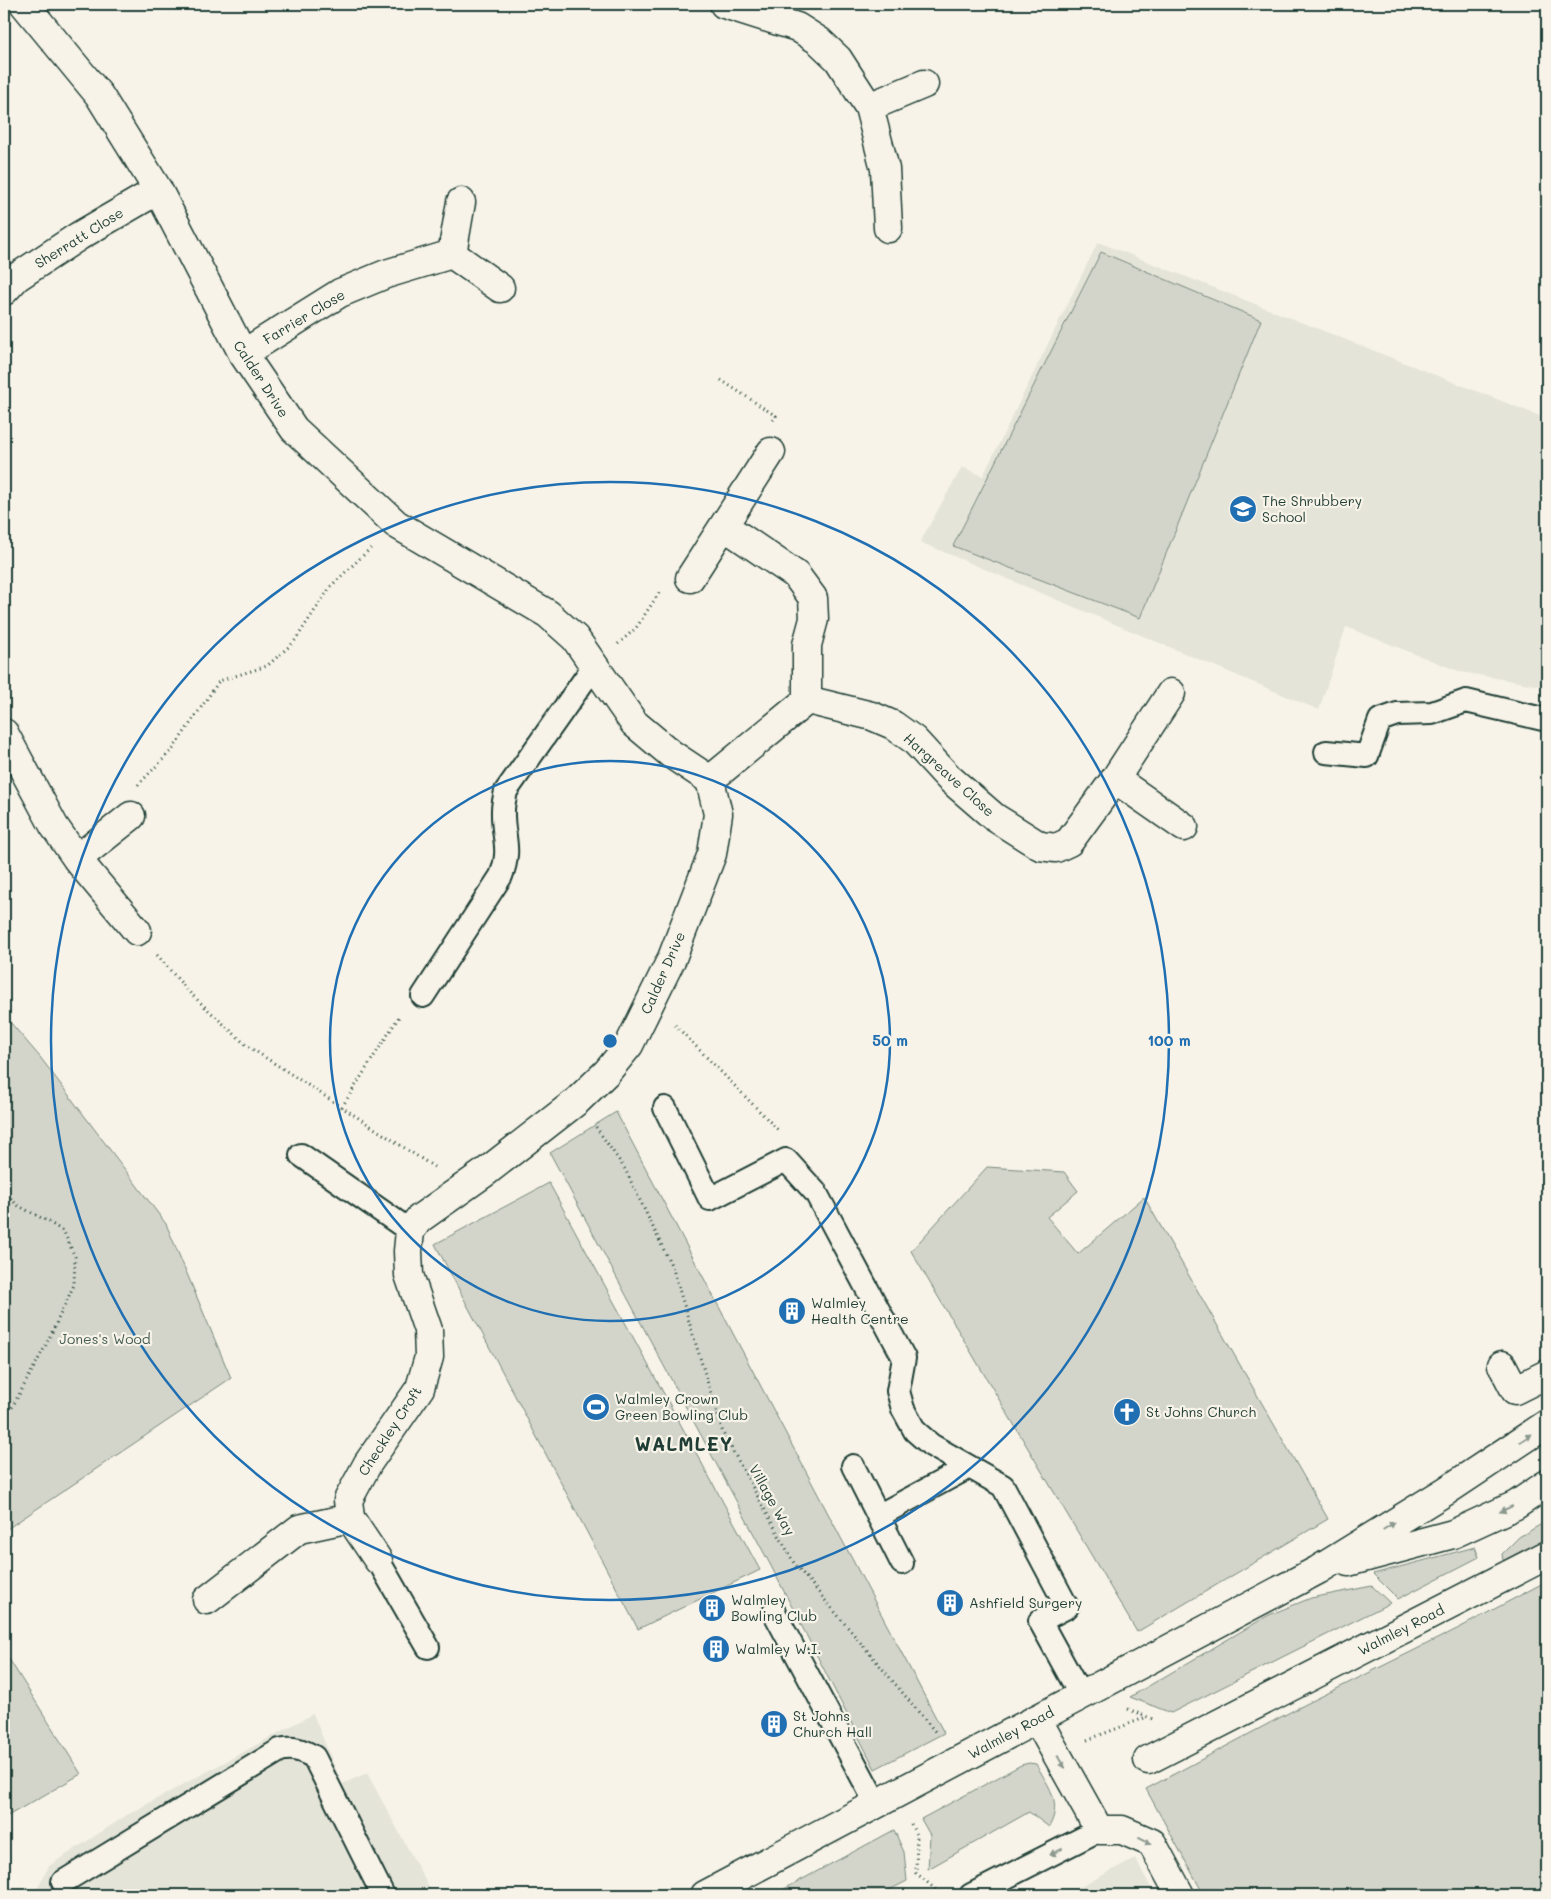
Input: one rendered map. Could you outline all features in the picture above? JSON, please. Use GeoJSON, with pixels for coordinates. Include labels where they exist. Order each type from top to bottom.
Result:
{"type":"FeatureCollection","features":[{"type":"Feature","properties":{"kind":"street"},"geometry":{"type":"LineString","coordinates":[[724,4],[797,27],[818,41],[838,60],[869,107],[885,168],[888,228]]}},
{"type":"Feature","properties":{"kind":"street","name":"Calder Drive"},"geometry":{"type":"LineString","coordinates":[[33,7],[100,95],[158,190],[243,354],[294,429],[396,524],[548,614],[575,638],[634,723],[671,754],[710,780],[718,814],[712,854],[672,958],[630,1045],[607,1072],[577,1101],[419,1219],[410,1231]]}},
{"type":"Feature","properties":{"kind":"street"},"geometry":{"type":"LineString","coordinates":[[869,107],[924,84]]}},
{"type":"Feature","properties":{"kind":"street","name":"Sherratt Close"},"geometry":{"type":"LineString","coordinates":[[4,290],[17,277],[71,241],[158,190]]}},
{"type":"Feature","properties":{"kind":"street"},"geometry":{"type":"LineString","coordinates":[[461,202],[452,254],[500,288]]}},
{"type":"Feature","properties":{"kind":"street","name":"Farrier Close"},"geometry":{"type":"LineString","coordinates":[[243,354],[340,293],[386,274],[452,254]]}},
{"type":"Feature","properties":{"kind":"street"},"geometry":{"type":"LineString","coordinates":[[690,578],[771,452]]}},
{"type":"Feature","properties":{"kind":"street"},"geometry":{"type":"LineString","coordinates":[[710,780],[807,700],[807,645],[814,619],[813,598],[796,575],[724,526]]}},
{"type":"Feature","properties":{"kind":"street","name":"Hargreave Close"},"geometry":{"type":"LineString","coordinates":[[807,700],[872,716],[893,725],[914,740],[949,778],[994,817],[1040,846],[1056,848],[1069,842],[1114,779],[1171,693]]}},
{"type":"Feature","properties":{"kind":"street"},"geometry":{"type":"LineString","coordinates":[[4,733],[54,826],[77,859],[137,931]]}},
{"type":"Feature","properties":{"kind":"street"},"geometry":{"type":"LineString","coordinates":[[1114,779],[1184,827]]}},
{"type":"Feature","properties":{"kind":"street"},"geometry":{"type":"LineString","coordinates":[[77,859],[131,816]]}},
{"type":"Feature","properties":{"kind":"street","name":"Checkley Croft"},"geometry":{"type":"LineString","coordinates":[[350,1518],[348,1500],[368,1463],[420,1388],[429,1357],[428,1330],[409,1275],[408,1251],[410,1231]]}},
{"type":"Feature","properties":{"kind":"street"},"geometry":{"type":"LineString","coordinates":[[1502,1365],[1515,1390],[1547,1374]]}},
{"type":"Feature","properties":{"kind":"street","name":"Walmley Road"},"geometry":{"type":"LineString","coordinates":[[705,1895],[1318,1570],[1446,1491],[1547,1424]]}},
{"type":"Feature","properties":{"kind":"street","name":"Walmley Road"},"geometry":{"type":"LineString","coordinates":[[1318,1570],[1453,1534],[1516,1505],[1547,1484]]}},
{"type":"Feature","properties":{"kind":"street"},"geometry":{"type":"LineString","coordinates":[[207,1600],[299,1529],[350,1518],[378,1560]]}},
{"type":"Feature","properties":{"kind":"street","name":"Walmley Road"},"geometry":{"type":"LineString","coordinates":[[1148,1760],[1547,1555]]}},
{"type":"Feature","properties":{"kind":"street"},"geometry":{"type":"LineString","coordinates":[[1037,1719],[1099,1830],[1122,1830],[1152,1844],[1180,1895]]}},
{"type":"Feature","properties":{"kind":"lane"},"geometry":{"type":"LineString","coordinates":[[422,996],[501,876],[506,862],[507,851],[503,810],[506,790],[594,666]]}},
{"type":"Feature","properties":{"kind":"lane"},"geometry":{"type":"LineString","coordinates":[[1326,752],[1367,756],[1380,720],[1398,714],[1432,713],[1466,701],[1547,720]]}},
{"type":"Feature","properties":{"kind":"lane"},"geometry":{"type":"LineString","coordinates":[[665,1108],[710,1199],[786,1160],[816,1193],[904,1358],[898,1391],[903,1409],[915,1431],[931,1445],[1003,1486],[1067,1607],[1040,1621],[1084,1694]]}},
{"type":"Feature","properties":{"kind":"lane"},"geometry":{"type":"LineString","coordinates":[[301,1155],[410,1231]]}},
{"type":"Feature","properties":{"kind":"lane"},"geometry":{"type":"LineString","coordinates":[[853,1466],[902,1563]]}},
{"type":"Feature","properties":{"kind":"lane"},"geometry":{"type":"LineString","coordinates":[[878,1516],[969,1467]]}},
{"type":"Feature","properties":{"kind":"lane"},"geometry":{"type":"LineString","coordinates":[[378,1560],[428,1647]]}},
{"type":"Feature","properties":{"kind":"lane"},"geometry":{"type":"LineString","coordinates":[[774,1612],[877,1805]]}},
{"type":"Feature","properties":{"kind":"lane"},"geometry":{"type":"LineString","coordinates":[[63,1882],[280,1750],[293,1749],[301,1750],[314,1757],[383,1895]]}},
{"type":"Feature","properties":{"kind":"lane"},"geometry":{"type":"LineString","coordinates":[[971,1895],[1099,1830]]}},
{"type":"Feature","properties":{"kind":"path"},"geometry":{"type":"LineString","coordinates":[[131,816],[127,795],[173,749],[219,681],[267,666],[294,642],[331,586],[396,524]]}},
{"type":"Feature","properties":{"kind":"path"},"geometry":{"type":"LineString","coordinates":[[137,931],[189,992],[246,1045],[464,1187]]}},
{"type":"Feature","properties":{"kind":"path"},"geometry":{"type":"LineString","coordinates":[[342,1107],[412,996],[422,996]]}},
{"type":"Feature","properties":{"kind":"path"},"geometry":{"type":"LineString","coordinates":[[652,1000],[781,1132],[786,1160]]}},
{"type":"Feature","properties":{"kind":"path","name":"Village Way"},"geometry":{"type":"LineString","coordinates":[[577,1101],[625,1169],[673,1269],[723,1433],[794,1563],[942,1740]]}},
{"type":"Feature","properties":{"kind":"path"},"geometry":{"type":"LineString","coordinates":[[4,1191],[17,1205],[64,1232],[75,1257],[74,1285],[45,1347],[4,1422]]}},
{"type":"Feature","properties":{"kind":"path"},"geometry":{"type":"LineString","coordinates":[[1084,1694],[1195,1736]]}},
{"type":"Feature","properties":{"kind":"path"},"geometry":{"type":"LineString","coordinates":[[1056,1752],[1147,1717]]}},
{"type":"Feature","properties":{"kind":"shaded area","name":"The Shrubbery School"},"geometry":{"type":"Polygon","coordinates":[[[1098,242],[1547,419],[1547,690],[1540,686],[1461,672],[1346,627],[1319,710],[920,542],[962,467],[983,476],[1098,242]]]}},
{"type":"Feature","properties":{"kind":"shaded area"},"geometry":{"type":"Polygon","coordinates":[[[313,1714],[342,1784],[367,1773],[433,1895],[36,1895],[35,1893],[49,1866],[127,1815],[313,1714]]]}},
{"type":"Feature","properties":{"kind":"shaded area"},"geometry":{"type":"Polygon","coordinates":[[[1135,1858],[1155,1895],[1064,1895],[1086,1884],[1135,1858]]]}},
{"type":"Feature","properties":{"kind":"green space"},"geometry":{"type":"Polygon","coordinates":[[[1101,252],[1261,320],[1140,618],[953,546],[1101,252]]]}},
{"type":"Feature","properties":{"kind":"green space","name":"Jones's Wood"},"geometry":{"type":"Polygon","coordinates":[[[4,1015],[40,1057],[166,1224],[231,1378],[4,1531],[4,1015]]]}},
{"type":"Feature","properties":{"kind":"green space"},"geometry":{"type":"Polygon","coordinates":[[[616,1112],[944,1733],[875,1769],[771,1566],[550,1153],[616,1112]]]}},
{"type":"Feature","properties":{"kind":"green space"},"geometry":{"type":"Polygon","coordinates":[[[987,1167],[1064,1172],[1078,1191],[1047,1217],[1078,1254],[1144,1197],[1328,1519],[1137,1632],[911,1251],[987,1167]]]}},
{"type":"Feature","properties":{"kind":"green space","name":"Walmley Crown Green Bowling Club"},"geometry":{"type":"Polygon","coordinates":[[[549,1183],[760,1570],[638,1629],[435,1244],[549,1183]]]}},
{"type":"Feature","properties":{"kind":"green space"},"geometry":{"type":"Polygon","coordinates":[[[1547,1521],[1547,1538],[1503,1561],[1502,1554],[1519,1537],[1547,1521]]]}},
{"type":"Feature","properties":{"kind":"green space"},"geometry":{"type":"Polygon","coordinates":[[[1475,1547],[1479,1557],[1398,1599],[1373,1574],[1475,1547]]]}},
{"type":"Feature","properties":{"kind":"green space"},"geometry":{"type":"Polygon","coordinates":[[[1547,1581],[1547,1895],[1204,1895],[1146,1789],[1294,1710],[1459,1628],[1547,1581]]]}},
{"type":"Feature","properties":{"kind":"green space"},"geometry":{"type":"Polygon","coordinates":[[[1372,1586],[1390,1603],[1171,1713],[1130,1697],[1269,1615],[1311,1598],[1372,1586]]]}},
{"type":"Feature","properties":{"kind":"green space"},"geometry":{"type":"Polygon","coordinates":[[[4,1651],[81,1774],[4,1818],[4,1651]]]}},
{"type":"Feature","properties":{"kind":"green space"},"geometry":{"type":"Polygon","coordinates":[[[1036,1764],[1052,1794],[1055,1810],[1049,1827],[1029,1812],[928,1869],[930,1835],[921,1819],[1021,1765],[1036,1764]]]}},
{"type":"Feature","properties":{"kind":"green space"},"geometry":{"type":"Polygon","coordinates":[[[894,1830],[904,1852],[907,1881],[879,1895],[773,1895],[894,1830]]]}},
{"type":"Feature","properties":{"kind":"place","name":"The Shrubbery School"},"geometry":{"type":"Point","coordinates":[1243,509]}},
{"type":"Feature","properties":{"kind":"place","name":"Walmley Health Centre"},"geometry":{"type":"Point","coordinates":[792,1311]}},
{"type":"Feature","properties":{"kind":"place","name":"Walmley Crown Green Bowling Club"},"geometry":{"type":"Point","coordinates":[596,1407]}},
{"type":"Feature","properties":{"kind":"place","name":"St Johns Church"},"geometry":{"type":"Point","coordinates":[1127,1412]}},
{"type":"Feature","properties":{"kind":"place","name":"Ashfield Surgery"},"geometry":{"type":"Point","coordinates":[950,1603]}},
{"type":"Feature","properties":{"kind":"place","name":"Walmley Bowling Club"},"geometry":{"type":"Point","coordinates":[712,1608]}},
{"type":"Feature","properties":{"kind":"place","name":"Walmley W.I."},"geometry":{"type":"Point","coordinates":[716,1649]}},
{"type":"Feature","properties":{"kind":"place","name":"St Johns Church Hall"},"geometry":{"type":"Point","coordinates":[774,1724]}},
{"type":"Feature","properties":{"kind":"district","name":"WALMLEY"},"geometry":{"type":"Point","coordinates":[684,1444]}}]}
